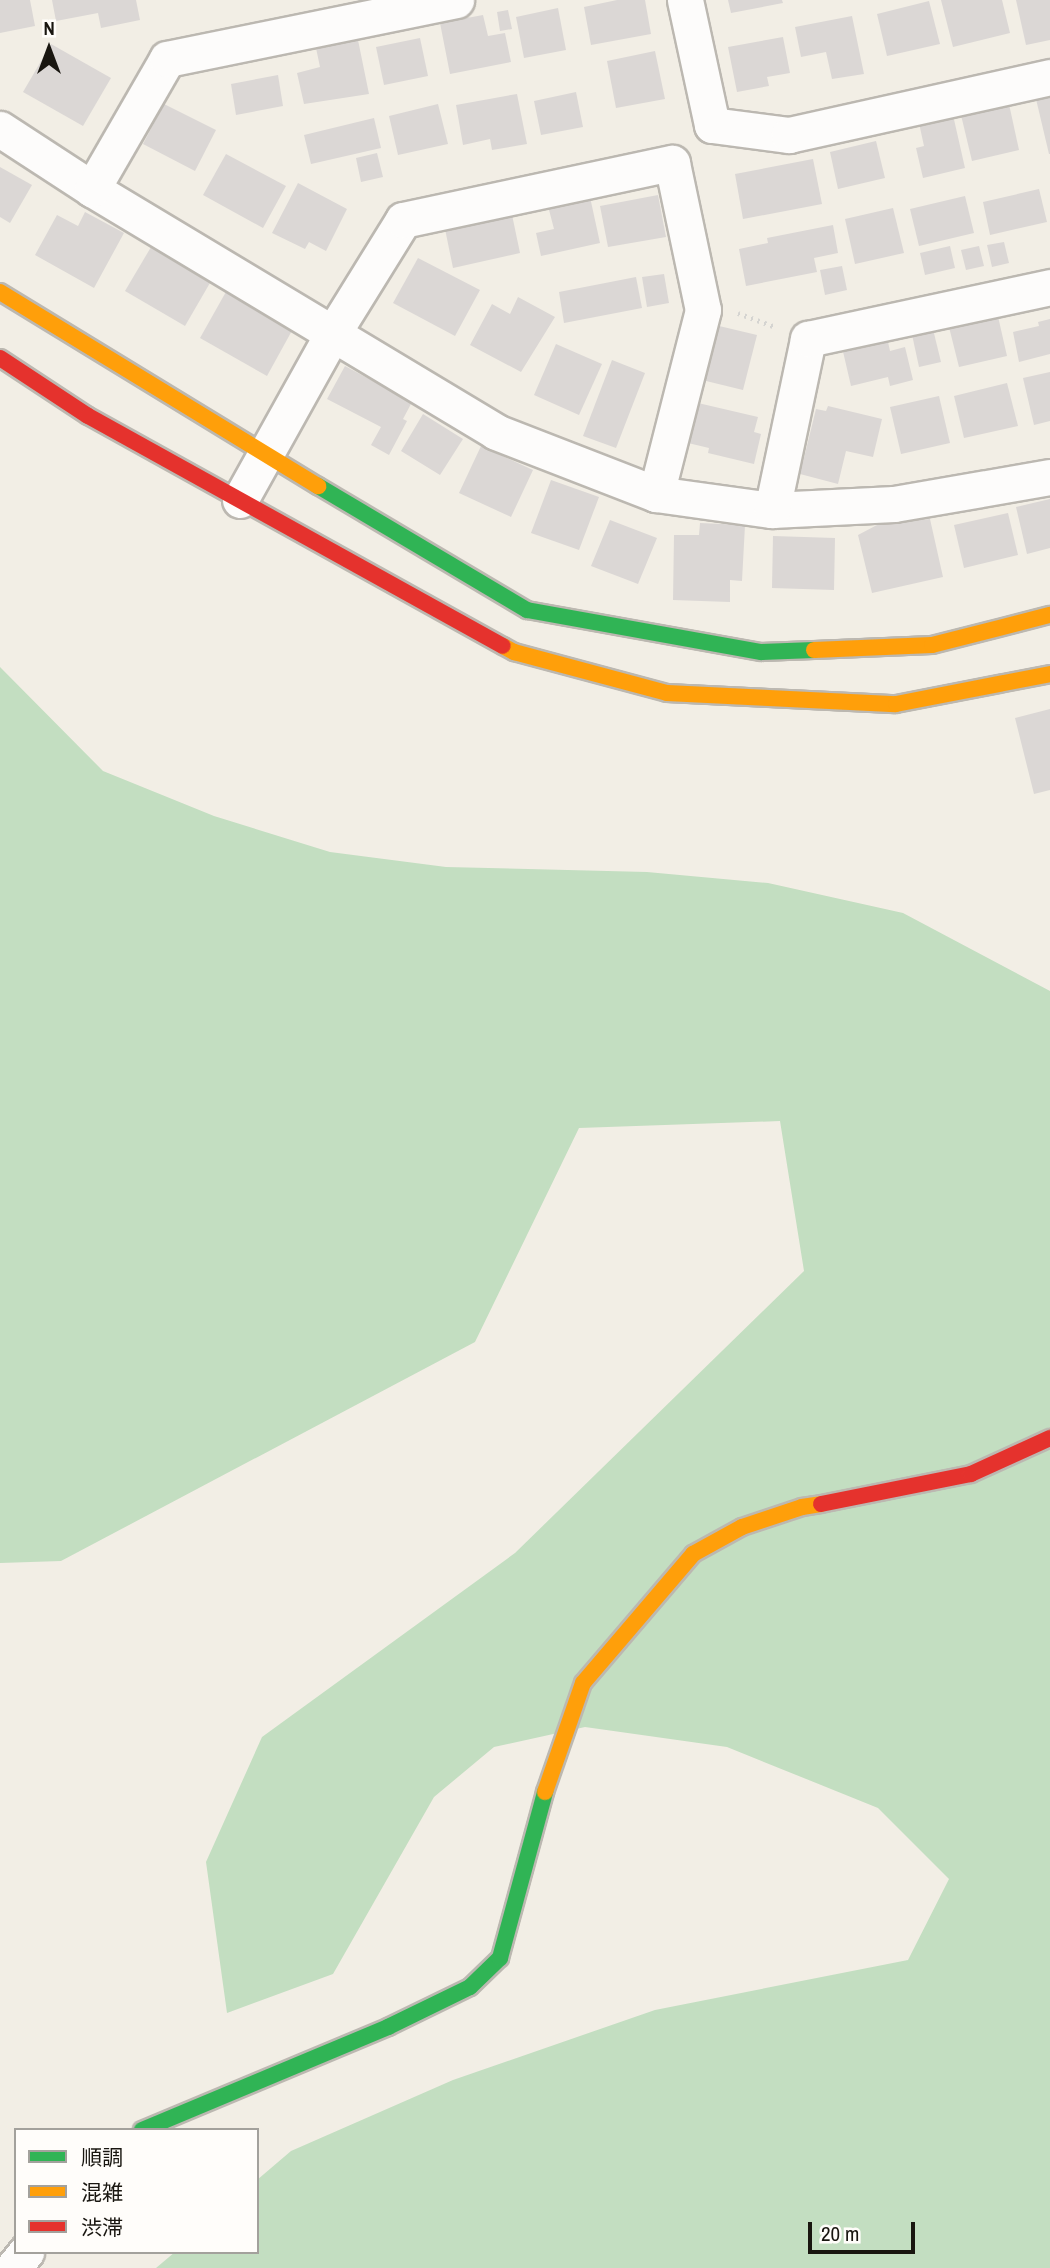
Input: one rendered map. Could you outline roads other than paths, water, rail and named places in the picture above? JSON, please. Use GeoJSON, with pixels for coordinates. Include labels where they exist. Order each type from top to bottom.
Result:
{"type":"FeatureCollection","features":[{"type":"Feature","properties":{"kind":"street"},"geometry":{"type":"LineString","coordinates":[[92,189],[167,60],[456,0]]}},
{"type":"Feature","properties":{"kind":"street"},"geometry":{"type":"LineString","coordinates":[[685,0],[712,125],[789,135],[1050,77]]}},
{"type":"Feature","properties":{"kind":"street"},"geometry":{"type":"LineString","coordinates":[[0,129],[92,189],[496,432],[656,494],[772,510],[894,504],[1050,477]]}},
{"type":"Feature","properties":{"kind":"street"},"geometry":{"type":"LineString","coordinates":[[240,500],[333,333],[402,220],[672,163],[703,310],[656,494]]}},
{"type":"Feature","properties":{"kind":"street"},"geometry":{"type":"LineString","coordinates":[[772,510],[808,339],[1050,287]]}},
{"type":"Feature","properties":{"kind":"street"},"geometry":{"type":"LineString","coordinates":[[0,292],[264,454],[527,610],[761,652],[932,645],[1050,615]]}},
{"type":"Feature","properties":{"kind":"street"},"geometry":{"type":"LineString","coordinates":[[0,358],[88,416],[514,652],[667,693],[896,704],[1050,674]]}},
{"type":"Feature","properties":{"kind":"street"},"geometry":{"type":"LineString","coordinates":[[147,2128],[388,2027],[470,1987],[500,1958],[550,1772],[583,1682],[693,1554],[742,1527],[790,1511],[971,1474],[1050,1438]]}},
{"type":"Feature","properties":{"kind":"street"},"geometry":{"type":"LineString","coordinates":[[13,2268],[24,2254]]}}]}
